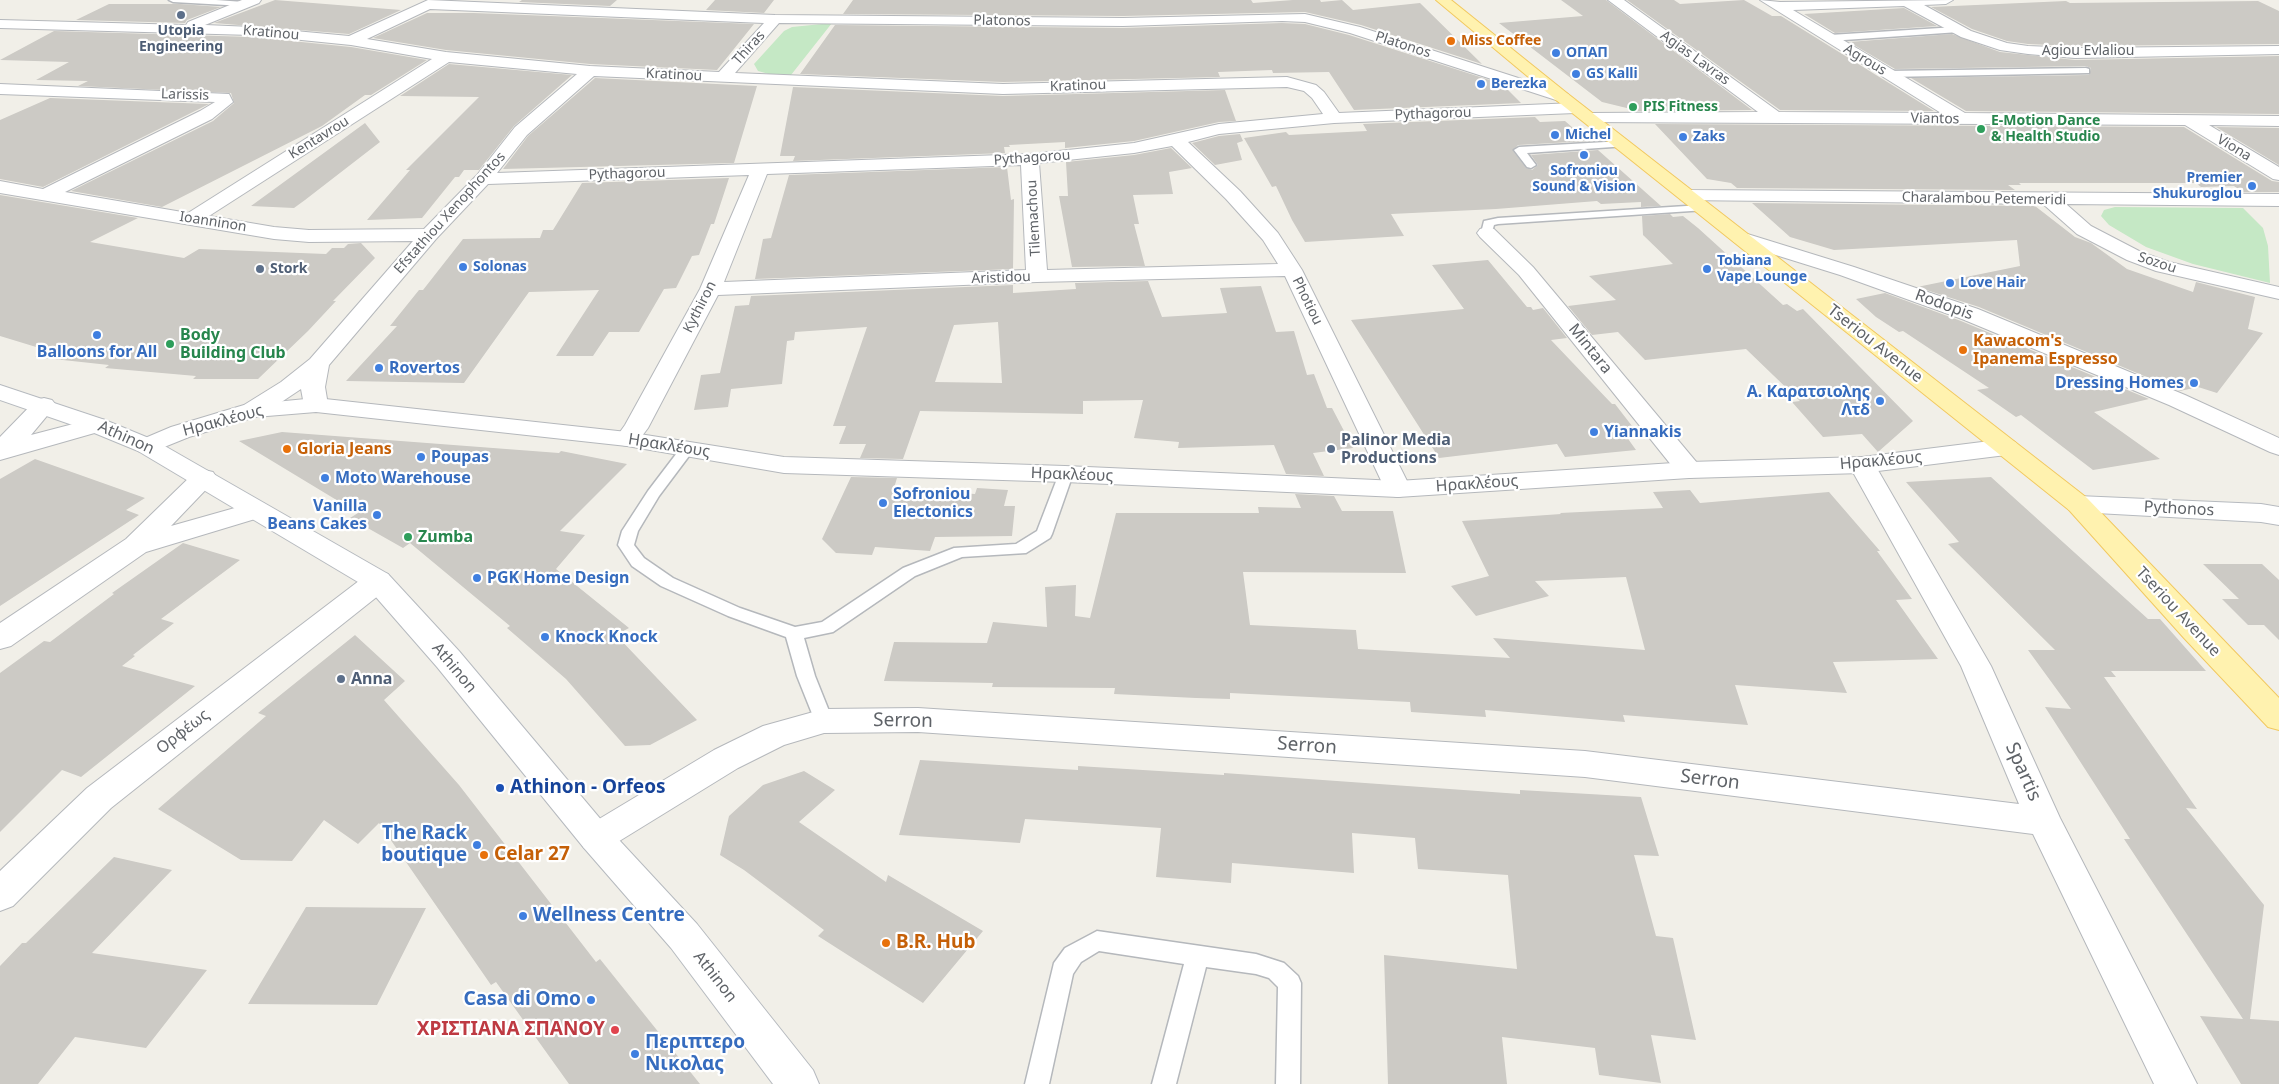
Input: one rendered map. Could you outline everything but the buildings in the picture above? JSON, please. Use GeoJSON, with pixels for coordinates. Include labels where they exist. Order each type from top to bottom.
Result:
{"type":"FeatureCollection","features":[{"type":"Feature","properties":{"kind":"main road","name":"Tseriou Avenue"},"geometry":{"type":"LineString","coordinates":[[1443,0],[1562,97],[2078,504],[2195,631],[2279,718]]}},
{"type":"Feature","properties":{"kind":"street"},"geometry":{"type":"LineString","coordinates":[[671,15],[684,0]]}},
{"type":"Feature","properties":{"kind":"street","name":"Agias Lavras"},"geometry":{"type":"LineString","coordinates":[[1614,0],[1775,117]]}},
{"type":"Feature","properties":{"kind":"street"},"geometry":{"type":"LineString","coordinates":[[1772,3],[1946,0]]}},
{"type":"Feature","properties":{"kind":"street"},"geometry":{"type":"LineString","coordinates":[[184,28],[249,2]]}},
{"type":"Feature","properties":{"kind":"street"},"geometry":{"type":"LineString","coordinates":[[351,41],[434,2]]}},
{"type":"Feature","properties":{"kind":"street","name":"Platonos"},"geometry":{"type":"LineString","coordinates":[[434,2],[775,19],[1123,22],[1278,12],[1324,21],[1355,30],[1562,97]]}},
{"type":"Feature","properties":{"kind":"street","name":"Agiou Evlaliou"},"geometry":{"type":"LineString","coordinates":[[1908,2],[1956,30],[2004,47],[2051,52],[2279,50]]}},
{"type":"Feature","properties":{"kind":"street","name":"Agrous"},"geometry":{"type":"LineString","coordinates":[[1772,3],[1963,120]]}},
{"type":"Feature","properties":{"kind":"street"},"geometry":{"type":"LineString","coordinates":[[1116,7],[1123,22]]}},
{"type":"Feature","properties":{"kind":"street","name":"Thiras"},"geometry":{"type":"LineString","coordinates":[[722,78],[775,19]]}},
{"type":"Feature","properties":{"kind":"street","name":"Kratinou"},"geometry":{"type":"LineString","coordinates":[[0,24],[252,31],[351,41],[446,57],[590,71],[722,78],[1003,89],[1287,82],[1310,88],[1318,95],[1334,118]]}},
{"type":"Feature","properties":{"kind":"street","name":"Kentavrou"},"geometry":{"type":"LineString","coordinates":[[192,219],[446,57]]}},
{"type":"Feature","properties":{"kind":"street","name":"Efstathiou Xenophontos"},"geometry":{"type":"LineString","coordinates":[[253,410],[295,383],[318,364],[429,236],[483,179],[522,131],[590,71]]}},
{"type":"Feature","properties":{"kind":"street","name":"Larissis"},"geometry":{"type":"LineString","coordinates":[[0,89],[224,97],[225,102],[206,115],[47,194]]}},
{"type":"Feature","properties":{"kind":"street","name":"Viantos"},"geometry":{"type":"LineString","coordinates":[[1584,113],[1963,120],[2279,121]]}},
{"type":"Feature","properties":{"kind":"street","name":"Pythagorou"},"geometry":{"type":"LineString","coordinates":[[483,179],[1030,159],[1096,153],[1176,140],[1219,129],[1334,118],[1584,113]]}},
{"type":"Feature","properties":{"kind":"street","name":"Viona"},"geometry":{"type":"LineString","coordinates":[[2190,121],[2279,175]]}},
{"type":"Feature","properties":{"kind":"street","name":"Photiou"},"geometry":{"type":"LineString","coordinates":[[1176,140],[1233,195],[1271,237],[1292,270],[1398,489]]}},
{"type":"Feature","properties":{"kind":"street","name":"Tilemachou"},"geometry":{"type":"LineString","coordinates":[[1030,159],[1037,276]]}},
{"type":"Feature","properties":{"kind":"street","name":"Kythiron"},"geometry":{"type":"LineString","coordinates":[[627,439],[636,428],[711,289],[760,169]]}},
{"type":"Feature","properties":{"kind":"street","name":"Ioanninon"},"geometry":{"type":"LineString","coordinates":[[0,187],[274,233],[309,236],[429,236]]}},
{"type":"Feature","properties":{"kind":"street","name":"Sozou"},"geometry":{"type":"LineString","coordinates":[[2050,200],[2084,230],[2134,256],[2163,267],[2279,293]]}},
{"type":"Feature","properties":{"kind":"street","name":"Charalambou Petemeridi"},"geometry":{"type":"LineString","coordinates":[[1695,202],[2279,200]]}},
{"type":"Feature","properties":{"kind":"street","name":"Mintara"},"geometry":{"type":"LineString","coordinates":[[1487,233],[1526,271],[1689,470]]}},
{"type":"Feature","properties":{"kind":"street","name":"Rodopis"},"geometry":{"type":"LineString","coordinates":[[1741,238],[1847,271],[1970,314],[2176,400],[2279,447]]}},
{"type":"Feature","properties":{"kind":"street","name":"Aristidou"},"geometry":{"type":"LineString","coordinates":[[711,289],[1037,276],[1292,270]]}},
{"type":"Feature","properties":{"kind":"street","name":"Efstathiou Xenophontos"},"geometry":{"type":"LineString","coordinates":[[316,405],[313,387],[318,364]]}},
{"type":"Feature","properties":{"kind":"street","name":"Athinon"},"geometry":{"type":"LineString","coordinates":[[0,392],[44,405],[147,446],[378,581],[448,659],[596,838],[684,936],[798,1084]]}},
{"type":"Feature","properties":{"kind":"street"},"geometry":{"type":"LineString","coordinates":[[0,451],[44,405]]}},
{"type":"Feature","properties":{"kind":"street","name":"Ηρακλέους"},"geometry":{"type":"LineString","coordinates":[[147,446],[180,432],[253,410],[316,405],[627,439],[784,465],[1065,474],[1398,489],[1689,470],[1862,465],[2006,448]]}},
{"type":"Feature","properties":{"kind":"street"},"geometry":{"type":"LineString","coordinates":[[0,451],[96,425]]}},
{"type":"Feature","properties":{"kind":"street","name":"Spartis"},"geometry":{"type":"LineString","coordinates":[[1862,465],[1976,666],[2044,820],[2176,1084]]}},
{"type":"Feature","properties":{"kind":"street"},"geometry":{"type":"LineString","coordinates":[[0,638],[136,545],[204,478]]}},
{"type":"Feature","properties":{"kind":"street","name":"Pythonos"},"geometry":{"type":"LineString","coordinates":[[2078,504],[2273,515]]}},
{"type":"Feature","properties":{"kind":"street"},"geometry":{"type":"LineString","coordinates":[[136,545],[256,510]]}},
{"type":"Feature","properties":{"kind":"street","name":"Ορφέως"},"geometry":{"type":"LineString","coordinates":[[0,895],[99,798],[378,581]]}},
{"type":"Feature","properties":{"kind":"street","name":"Serron"},"geometry":{"type":"LineString","coordinates":[[596,838],[726,759],[774,735],[824,721],[918,720],[1585,764],[2044,820]]}},
{"type":"Feature","properties":{"kind":"lane"},"geometry":{"type":"LineString","coordinates":[[174,0],[249,2]]}},
{"type":"Feature","properties":{"kind":"lane"},"geometry":{"type":"LineString","coordinates":[[1830,38],[1956,30]]}},
{"type":"Feature","properties":{"kind":"lane"},"geometry":{"type":"LineString","coordinates":[[1888,74],[2086,71]]}},
{"type":"Feature","properties":{"kind":"lane"},"geometry":{"type":"LineString","coordinates":[[1531,165],[1519,150],[1623,144]]}},
{"type":"Feature","properties":{"kind":"lane"},"geometry":{"type":"LineString","coordinates":[[1487,233],[1488,224],[1498,221],[1695,202]]}},
{"type":"Feature","properties":{"kind":"lane"},"geometry":{"type":"LineString","coordinates":[[688,448],[653,494],[630,532],[626,545],[638,562],[667,582],[734,612],[794,633],[827,628],[909,572],[960,552],[1020,549],[1044,534],[1065,474]]}},
{"type":"Feature","properties":{"kind":"lane"},"geometry":{"type":"LineString","coordinates":[[794,633],[806,676],[824,721]]}},
{"type":"Feature","properties":{"kind":"lane"},"geometry":{"type":"LineString","coordinates":[[1037,1084],[1062,970],[1073,955],[1097,941],[1256,964],[1276,970],[1290,982],[1288,1084]]}},
{"type":"Feature","properties":{"kind":"lane"},"geometry":{"type":"LineString","coordinates":[[1164,1084],[1197,956]]}},
{"type":"Feature","properties":{"kind":"green space"},"geometry":{"type":"Polygon","coordinates":[[[832,23],[791,75],[769,74],[758,71],[754,64],[784,31],[792,27],[832,23]]]}},
{"type":"Feature","properties":{"kind":"green space"},"geometry":{"type":"Polygon","coordinates":[[[2115,207],[2243,208],[2263,228],[2268,246],[2270,283],[2193,264],[2146,247],[2109,225],[2101,216],[2104,210],[2115,207]]]}},
{"type":"Feature","properties":{"kind":"place","name":"Utopia Engineering"},"geometry":{"type":"Point","coordinates":[181,15]}},
{"type":"Feature","properties":{"kind":"place","name":"Miss Coffee"},"geometry":{"type":"Point","coordinates":[1451,41]}},
{"type":"Feature","properties":{"kind":"place","name":"ΟΠΑΠ"},"geometry":{"type":"Point","coordinates":[1556,53]}},
{"type":"Feature","properties":{"kind":"place","name":"GS Kalli"},"geometry":{"type":"Point","coordinates":[1576,74]}},
{"type":"Feature","properties":{"kind":"place","name":"Berezka"},"geometry":{"type":"Point","coordinates":[1481,84]}},
{"type":"Feature","properties":{"kind":"place","name":"PIS Fitness"},"geometry":{"type":"Point","coordinates":[1633,107]}},
{"type":"Feature","properties":{"kind":"place","name":"E-Motion Dance & Health Studio"},"geometry":{"type":"Point","coordinates":[1981,129]}},
{"type":"Feature","properties":{"kind":"place","name":"Michel"},"geometry":{"type":"Point","coordinates":[1555,135]}},
{"type":"Feature","properties":{"kind":"place","name":"Zaks"},"geometry":{"type":"Point","coordinates":[1683,137]}},
{"type":"Feature","properties":{"kind":"place","name":"Sofroniou Sound & Vision"},"geometry":{"type":"Point","coordinates":[1584,155]}},
{"type":"Feature","properties":{"kind":"place","name":"Premier Shukuroglou"},"geometry":{"type":"Point","coordinates":[2252,186]}},
{"type":"Feature","properties":{"kind":"place","name":"Solonas"},"geometry":{"type":"Point","coordinates":[463,267]}},
{"type":"Feature","properties":{"kind":"place","name":"Stork"},"geometry":{"type":"Point","coordinates":[260,269]}},
{"type":"Feature","properties":{"kind":"place","name":"Tobiana Vape Lounge"},"geometry":{"type":"Point","coordinates":[1707,269]}},
{"type":"Feature","properties":{"kind":"place","name":"Love Hair"},"geometry":{"type":"Point","coordinates":[1950,283]}},
{"type":"Feature","properties":{"kind":"place","name":"Balloons for All"},"geometry":{"type":"Point","coordinates":[97,335]}},
{"type":"Feature","properties":{"kind":"place","name":"Body Building Club"},"geometry":{"type":"Point","coordinates":[170,344]}},
{"type":"Feature","properties":{"kind":"place","name":"Kawacom's Ipanema Espresso"},"geometry":{"type":"Point","coordinates":[1963,350]}},
{"type":"Feature","properties":{"kind":"place","name":"Rovertos"},"geometry":{"type":"Point","coordinates":[379,368]}},
{"type":"Feature","properties":{"kind":"place","name":"Dressing Homes"},"geometry":{"type":"Point","coordinates":[2194,383]}},
{"type":"Feature","properties":{"kind":"place","name":"Α. Καρατσιολης Λτδ"},"geometry":{"type":"Point","coordinates":[1880,401]}},
{"type":"Feature","properties":{"kind":"place","name":"Yiannakis"},"geometry":{"type":"Point","coordinates":[1594,432]}},
{"type":"Feature","properties":{"kind":"place","name":"Gloria Jeans"},"geometry":{"type":"Point","coordinates":[287,449]}},
{"type":"Feature","properties":{"kind":"place","name":"Palinor Media Productions"},"geometry":{"type":"Point","coordinates":[1331,449]}},
{"type":"Feature","properties":{"kind":"place","name":"Poupas"},"geometry":{"type":"Point","coordinates":[421,457]}},
{"type":"Feature","properties":{"kind":"place","name":"Moto Warehouse"},"geometry":{"type":"Point","coordinates":[325,478]}},
{"type":"Feature","properties":{"kind":"place","name":"Sofroniou Electonics"},"geometry":{"type":"Point","coordinates":[883,503]}},
{"type":"Feature","properties":{"kind":"place","name":"Vanilla Beans Cakes"},"geometry":{"type":"Point","coordinates":[377,515]}},
{"type":"Feature","properties":{"kind":"place","name":"Zumba"},"geometry":{"type":"Point","coordinates":[408,537]}},
{"type":"Feature","properties":{"kind":"place","name":"PGK Home Design"},"geometry":{"type":"Point","coordinates":[477,578]}},
{"type":"Feature","properties":{"kind":"place","name":"Knock Knock"},"geometry":{"type":"Point","coordinates":[545,637]}},
{"type":"Feature","properties":{"kind":"place","name":"Anna"},"geometry":{"type":"Point","coordinates":[341,679]}},
{"type":"Feature","properties":{"kind":"place","name":"Athinon - Orfeos"},"geometry":{"type":"Point","coordinates":[500,788]}},
{"type":"Feature","properties":{"kind":"place","name":"The Rack boutique"},"geometry":{"type":"Point","coordinates":[477,845]}},
{"type":"Feature","properties":{"kind":"place","name":"Celar 27"},"geometry":{"type":"Point","coordinates":[484,855]}},
{"type":"Feature","properties":{"kind":"place","name":"Wellness Centre"},"geometry":{"type":"Point","coordinates":[523,916]}},
{"type":"Feature","properties":{"kind":"place","name":"B.R. Hub"},"geometry":{"type":"Point","coordinates":[886,943]}},
{"type":"Feature","properties":{"kind":"place","name":"Casa di Omo"},"geometry":{"type":"Point","coordinates":[591,1000]}},
{"type":"Feature","properties":{"kind":"place","name":"ΧΡΙΣΤΙΑΝΑ ΣΠΑΝΟΥ"},"geometry":{"type":"Point","coordinates":[615,1030]}},
{"type":"Feature","properties":{"kind":"place","name":"Περιπτερο Νικολας"},"geometry":{"type":"Point","coordinates":[635,1054]}}]}
